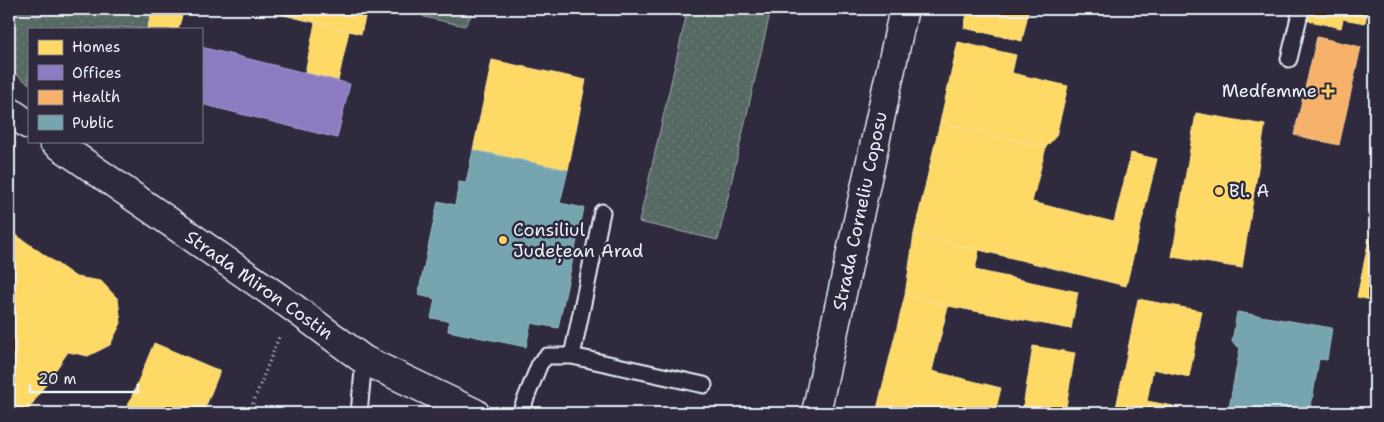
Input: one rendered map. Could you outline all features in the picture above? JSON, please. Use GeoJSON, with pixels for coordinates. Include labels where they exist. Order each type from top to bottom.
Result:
{"type":"FeatureCollection","features":[{"type":"Feature","properties":{"kind":"main road","name":"Strada Corneliu Coposu"},"geometry":{"type":"LineString","coordinates":[[816,413],[904,9]]}},
{"type":"Feature","properties":{"kind":"main road"},"geometry":{"type":"LineString","coordinates":[[9,111],[28,124]]}},
{"type":"Feature","properties":{"kind":"main road","name":"Strada Miron Costin"},"geometry":{"type":"LineString","coordinates":[[54,142],[291,306],[364,360],[475,413]]}},
{"type":"Feature","properties":{"kind":"lane"},"geometry":{"type":"LineString","coordinates":[[1289,59],[1301,9]]}},
{"type":"Feature","properties":{"kind":"lane"},"geometry":{"type":"LineString","coordinates":[[572,356],[602,212]]}},
{"type":"Feature","properties":{"kind":"lane"},"geometry":{"type":"LineString","coordinates":[[520,413],[540,363],[547,356],[572,356],[704,385]]}},
{"type":"Feature","properties":{"kind":"lane"},"geometry":{"type":"LineString","coordinates":[[359,413],[364,360]]}},
{"type":"Feature","properties":{"kind":"path"},"geometry":{"type":"LineString","coordinates":[[249,413],[291,306]]}},
{"type":"Feature","properties":{"kind":"green space"},"geometry":{"type":"Polygon","coordinates":[[[9,9],[153,9],[147,28],[28,28],[28,83],[9,69],[9,9]]]}},
{"type":"Feature","properties":{"kind":"green space"},"geometry":{"type":"Polygon","coordinates":[[[419,9],[475,9],[465,26],[424,17],[419,9]]]}},
{"type":"Feature","properties":{"kind":"green space"},"geometry":{"type":"Polygon","coordinates":[[[658,9],[771,9],[718,240],[639,222],[686,17],[658,9]]]}},
{"type":"Feature","properties":{"kind":"building: Homes"},"geometry":{"type":"Polygon","coordinates":[[[153,9],[184,9],[178,28],[147,28],[153,9]]]}},
{"type":"Feature","properties":{"kind":"building: Homes"},"geometry":{"type":"Polygon","coordinates":[[[260,9],[367,9],[361,34],[260,9]]]}},
{"type":"Feature","properties":{"kind":"building: Homes"},"geometry":{"type":"Polygon","coordinates":[[[968,9],[1029,9],[1022,41],[964,28],[968,9]]]}},
{"type":"Feature","properties":{"kind":"building: Homes"},"geometry":{"type":"Polygon","coordinates":[[[1307,9],[1368,9],[1365,23],[1343,19],[1341,28],[1305,20],[1307,9]]]}},
{"type":"Feature","properties":{"kind":"building: Homes"},"geometry":{"type":"Polygon","coordinates":[[[315,23],[349,31],[338,81],[305,73],[315,23]]]}},
{"type":"Feature","properties":{"kind":"building: Homes"},"geometry":{"type":"Polygon","coordinates":[[[958,42],[1016,55],[1012,73],[1068,86],[1056,136],[1046,147],[940,122],[958,42]]]}},
{"type":"Feature","properties":{"kind":"building: Homes"},"geometry":{"type":"Polygon","coordinates":[[[492,60],[586,80],[568,170],[473,150],[492,60]]]}},
{"type":"Feature","properties":{"kind":"building: Homes","name":"Bl. A"},"geometry":{"type":"Polygon","coordinates":[[[1196,113],[1265,125],[1242,268],[1172,257],[1196,113]]]}},
{"type":"Feature","properties":{"kind":"building: Homes"},"geometry":{"type":"Polygon","coordinates":[[[940,122],[1046,147],[1032,202],[1114,222],[1131,153],[1157,159],[1126,286],[914,234],[940,122]]]}},
{"type":"Feature","properties":{"kind":"building: Homes"},"geometry":{"type":"Polygon","coordinates":[[[1375,210],[1375,301],[1357,297],[1375,210]]]}},
{"type":"Feature","properties":{"kind":"building: Homes"},"geometry":{"type":"Polygon","coordinates":[[[9,230],[76,277],[101,281],[118,299],[121,323],[110,345],[88,356],[68,352],[26,413],[9,413],[9,230]]]}},
{"type":"Feature","properties":{"kind":"building: Homes"},"geometry":{"type":"Polygon","coordinates":[[[914,234],[979,250],[975,270],[1078,292],[1071,329],[948,306],[905,295],[914,234]]]}},
{"type":"Feature","properties":{"kind":"building: Homes"},"geometry":{"type":"Polygon","coordinates":[[[905,295],[948,306],[932,371],[1001,388],[995,413],[876,413],[905,295]]]}},
{"type":"Feature","properties":{"kind":"building: Homes"},"geometry":{"type":"Polygon","coordinates":[[[1138,299],[1202,311],[1189,377],[1153,369],[1147,401],[1173,406],[1172,413],[1115,413],[1138,299]]]}},
{"type":"Feature","properties":{"kind":"building: Homes"},"geometry":{"type":"Polygon","coordinates":[[[154,343],[220,371],[203,413],[125,413],[154,343]]]}},
{"type":"Feature","properties":{"kind":"building: Homes"},"geometry":{"type":"Polygon","coordinates":[[[1033,346],[1075,353],[1065,413],[1022,413],[1033,346]]]}},
{"type":"Feature","properties":{"kind":"building: Offices"},"geometry":{"type":"Polygon","coordinates":[[[202,47],[350,84],[337,138],[202,104],[202,47]]]}},
{"type":"Feature","properties":{"kind":"building: Health","name":"Medfemme"},"geometry":{"type":"Polygon","coordinates":[[[1317,37],[1361,47],[1339,145],[1294,135],[1317,37]]]}},
{"type":"Feature","properties":{"kind":"building: Public","name":"Consiliul Județean Arad"},"geometry":{"type":"Polygon","coordinates":[[[473,150],[568,170],[560,203],[584,208],[558,328],[531,323],[526,347],[448,331],[449,321],[431,318],[435,299],[418,295],[438,201],[455,205],[459,182],[466,183],[473,150]]]}},
{"type":"Feature","properties":{"kind":"building: Public"},"geometry":{"type":"Polygon","coordinates":[[[1237,312],[1332,328],[1327,360],[1319,359],[1310,413],[1228,413],[1240,348],[1232,342],[1237,312]]]}},
{"type":"Feature","properties":{"kind":"place","name":"Medfemme"},"geometry":{"type":"Point","coordinates":[1328,91]}},
{"type":"Feature","properties":{"kind":"place","name":"Bl. A"},"geometry":{"type":"Point","coordinates":[1219,191]}},
{"type":"Feature","properties":{"kind":"place","name":"Consiliul Județean Arad"},"geometry":{"type":"Point","coordinates":[503,240]}}]}
